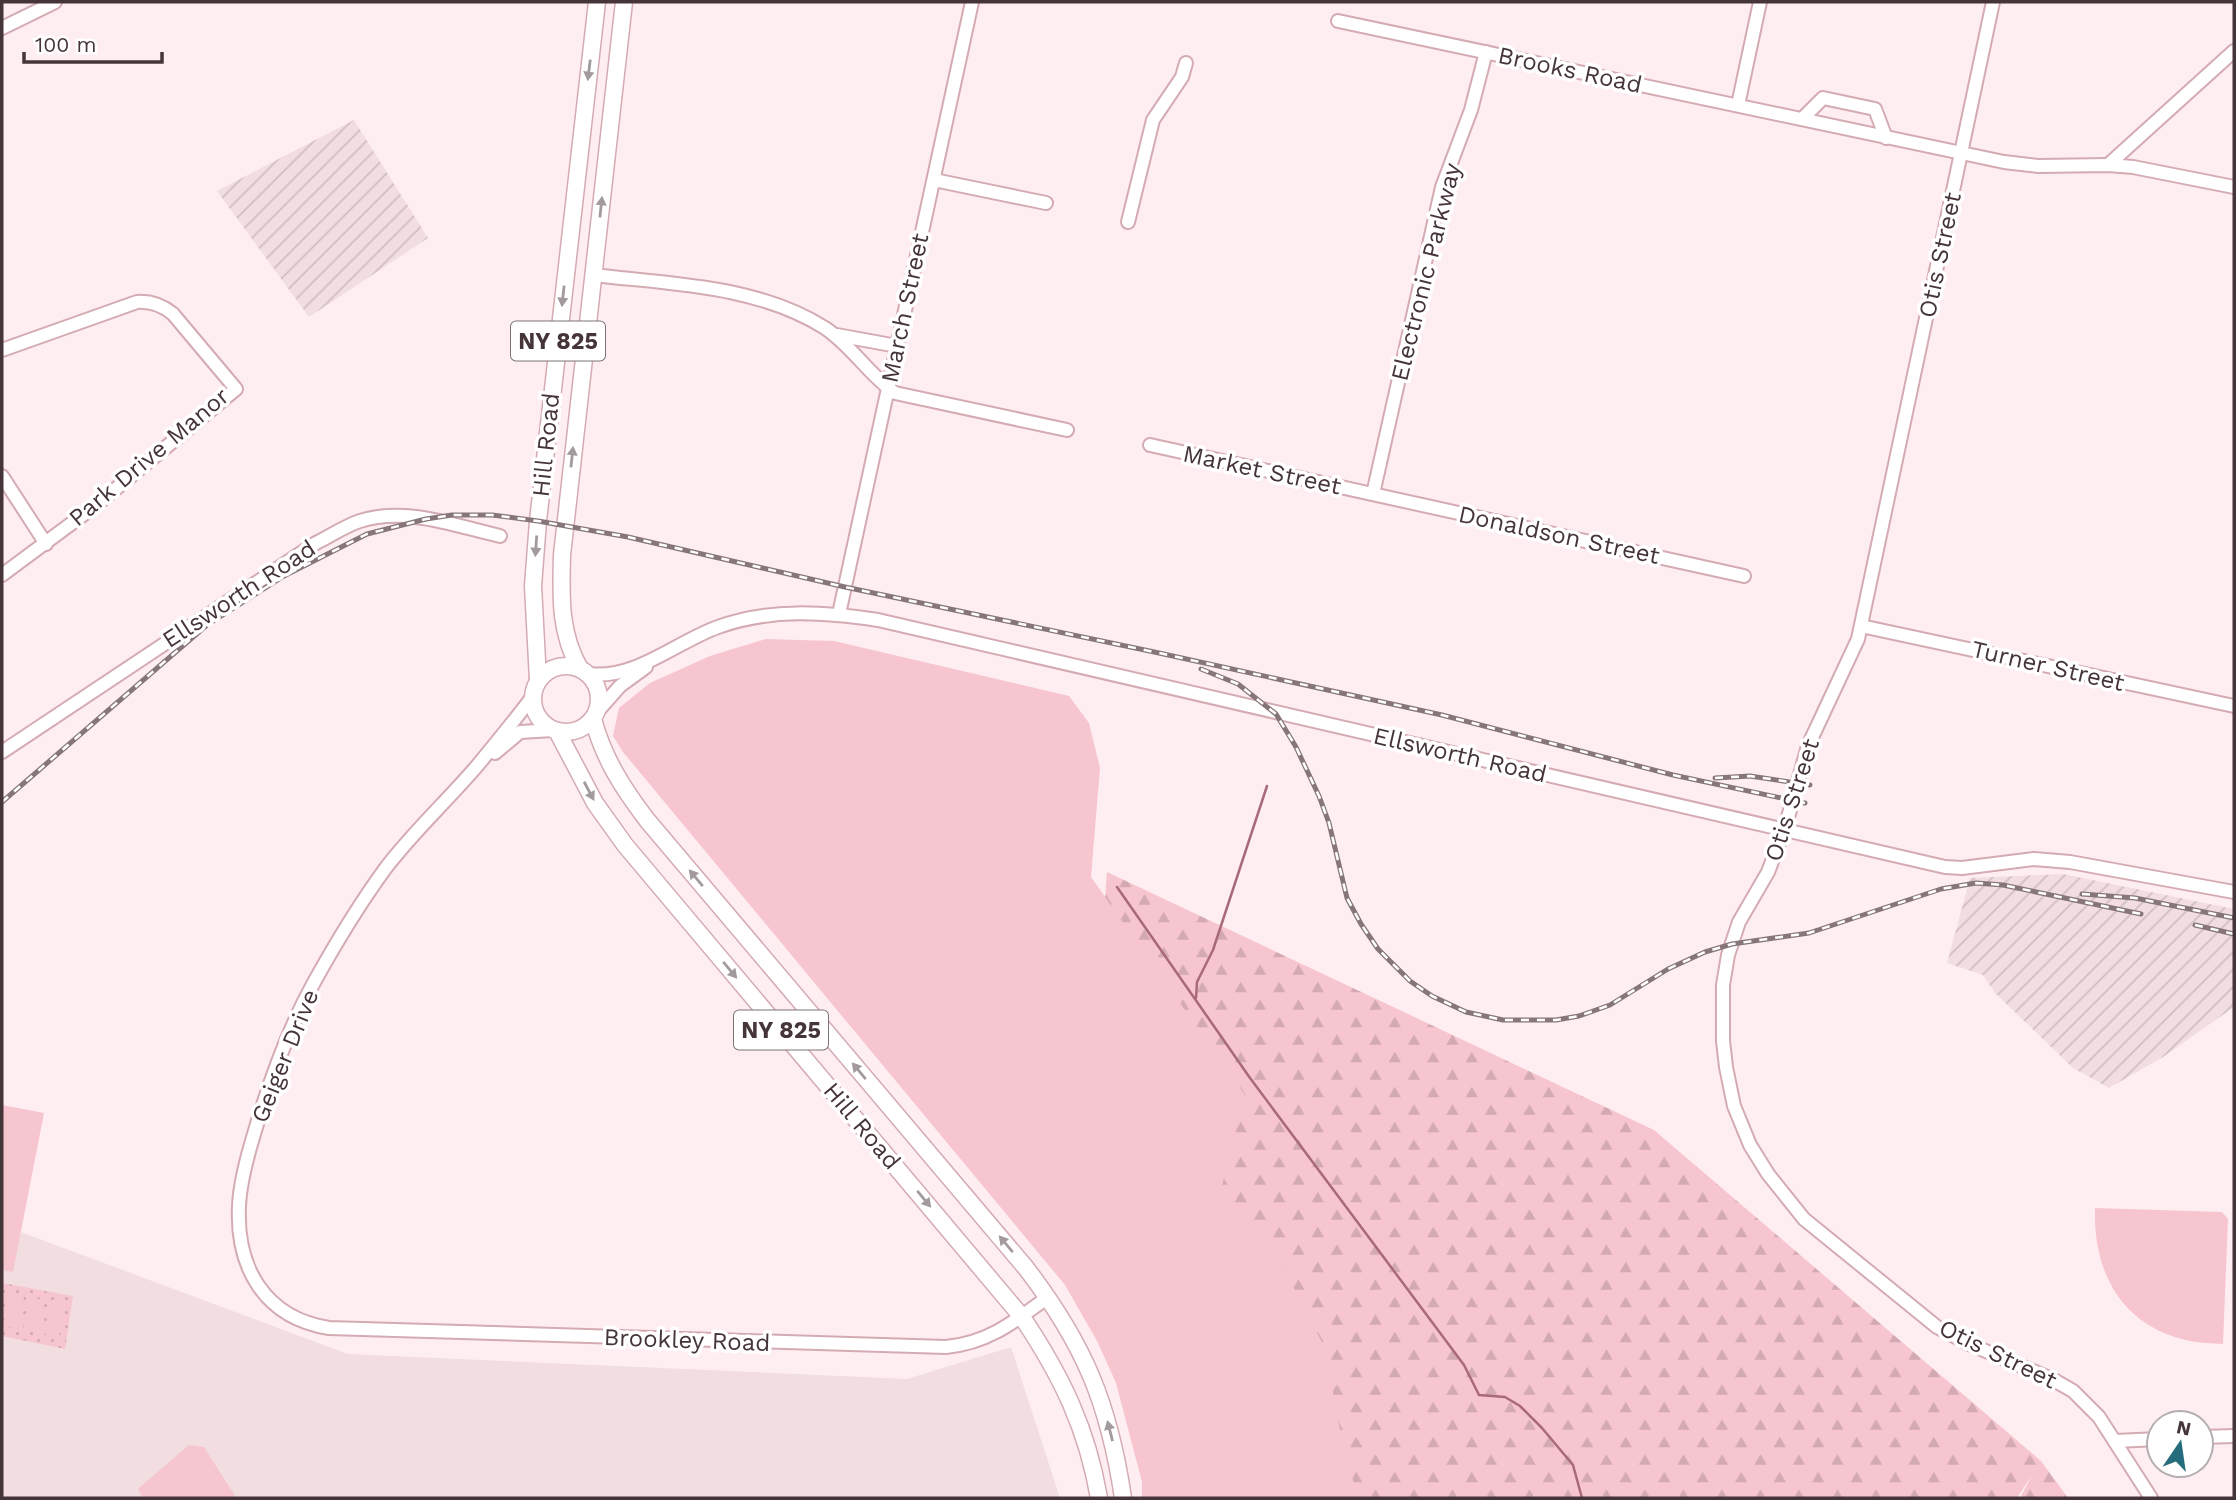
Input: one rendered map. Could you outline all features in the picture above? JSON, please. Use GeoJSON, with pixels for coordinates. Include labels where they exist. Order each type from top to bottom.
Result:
{"type":"FeatureCollection","features":[{"type":"Feature","properties":{"kind":"main road","name":"Hill Road"},"geometry":{"type":"LineString","coordinates":[[536,688],[533,586],[538,521],[597,2]]}},
{"type":"Feature","properties":{"kind":"main road","name":"Hill Road"},"geometry":{"type":"LineString","coordinates":[[584,671],[569,650],[565,634],[561,590],[562,555],[624,2]]}},
{"type":"Feature","properties":{"kind":"main road"},"geometry":{"type":"LineString","coordinates":[[536,688],[545,673],[562,666],[584,671]]}},
{"type":"Feature","properties":{"kind":"main road","name":"NY 825"},"geometry":{"type":"LineString","coordinates":[[584,671],[599,692],[595,715]]}},
{"type":"Feature","properties":{"kind":"main road","name":"NY 825"},"geometry":{"type":"LineString","coordinates":[[536,688],[538,716],[555,730]]}},
{"type":"Feature","properties":{"kind":"main road","name":"Hill Road"},"geometry":{"type":"LineString","coordinates":[[595,715],[604,754],[647,820],[1048,1297]]}},
{"type":"Feature","properties":{"kind":"main road"},"geometry":{"type":"LineString","coordinates":[[555,730],[577,730],[595,715]]}},
{"type":"Feature","properties":{"kind":"main road","name":"Hill Road"},"geometry":{"type":"LineString","coordinates":[[555,730],[595,803],[625,845],[1022,1317]]}},
{"type":"Feature","properties":{"kind":"main road","name":"NY 825"},"geometry":{"type":"LineString","coordinates":[[1048,1297],[1076,1342],[1091,1373],[1109,1423],[1123,1498]]}},
{"type":"Feature","properties":{"kind":"main road","name":"NY 825"},"geometry":{"type":"LineString","coordinates":[[1022,1317],[1061,1378],[1080,1421],[1099,1498]]}},
{"type":"Feature","properties":{"kind":"street"},"geometry":{"type":"LineString","coordinates":[[2,28],[55,2]]}},
{"type":"Feature","properties":{"kind":"street","name":"March Street"},"geometry":{"type":"LineString","coordinates":[[839,614],[972,2]]}},
{"type":"Feature","properties":{"kind":"street"},"geometry":{"type":"LineString","coordinates":[[1738,105],[1760,2]]}},
{"type":"Feature","properties":{"kind":"street","name":"Otis Street"},"geometry":{"type":"LineString","coordinates":[[1993,2],[1861,626],[1852,656],[1808,746],[1785,828],[1768,872],[1739,922],[1728,955],[1723,985],[1722,1020],[1726,1068],[1734,1106],[1750,1145],[1793,1206],[1842,1252],[1937,1327],[1969,1345],[2052,1379],[2073,1391],[2099,1417],[2151,1498]]}},
{"type":"Feature","properties":{"kind":"street","name":"Brooks Road"},"geometry":{"type":"LineString","coordinates":[[1338,21],[1961,154],[2038,166],[2108,165],[2156,171],[2234,187]]}},
{"type":"Feature","properties":{"kind":"street"},"geometry":{"type":"LineString","coordinates":[[2108,165],[2234,51]]}},
{"type":"Feature","properties":{"kind":"street","name":"Electronic Parkway"},"geometry":{"type":"LineString","coordinates":[[1373,494],[1442,187],[1471,110],[1486,52]]}},
{"type":"Feature","properties":{"kind":"street"},"geometry":{"type":"LineString","coordinates":[[1128,222],[1153,120],[1182,77],[1186,62]]}},
{"type":"Feature","properties":{"kind":"street"},"geometry":{"type":"LineString","coordinates":[[1802,119],[1823,98],[1875,109],[1886,138]]}},
{"type":"Feature","properties":{"kind":"street"},"geometry":{"type":"LineString","coordinates":[[933,180],[1046,203]]}},
{"type":"Feature","properties":{"kind":"street"},"geometry":{"type":"LineString","coordinates":[[593,275],[701,287],[749,296],[788,309],[833,334],[888,387],[903,396],[1067,429]]}},
{"type":"Feature","properties":{"kind":"street","name":"Park Drive Manor"},"geometry":{"type":"LineString","coordinates":[[2,349],[137,302],[147,301],[161,305],[173,314],[236,389],[46,544]]}},
{"type":"Feature","properties":{"kind":"street"},"geometry":{"type":"LineString","coordinates":[[833,334],[897,346]]}},
{"type":"Feature","properties":{"kind":"street","name":"Market Street"},"geometry":{"type":"LineString","coordinates":[[1150,446],[1373,494]]}},
{"type":"Feature","properties":{"kind":"street"},"geometry":{"type":"LineString","coordinates":[[2,476],[46,544],[2,575]]}},
{"type":"Feature","properties":{"kind":"street","name":"Donaldson Street"},"geometry":{"type":"LineString","coordinates":[[1373,494],[1744,576]]}},
{"type":"Feature","properties":{"kind":"street","name":"Ellsworth Road"},"geometry":{"type":"LineString","coordinates":[[2,752],[305,551],[357,522],[374,516],[408,516],[500,536]]}},
{"type":"Feature","properties":{"kind":"street","name":"Ellsworth Road"},"geometry":{"type":"LineString","coordinates":[[584,671],[615,674],[718,627],[766,615],[839,614],[878,620],[1945,867],[2034,859],[2070,862],[2234,892]]}},
{"type":"Feature","properties":{"kind":"street","name":"Turner Street"},"geometry":{"type":"LineString","coordinates":[[1861,626],[2234,706]]}},
{"type":"Feature","properties":{"kind":"street","name":"Ellsworth Road"},"geometry":{"type":"LineString","coordinates":[[595,715],[620,686],[688,639]]}},
{"type":"Feature","properties":{"kind":"street","name":"Geiger Drive"},"geometry":{"type":"LineString","coordinates":[[312,1326],[285,1314],[268,1299],[257,1285],[247,1263],[242,1241],[240,1190],[266,1094],[291,1028],[312,985],[362,903],[414,833],[477,765],[536,688]]}},
{"type":"Feature","properties":{"kind":"street","name":"Geiger Drive"},"geometry":{"type":"LineString","coordinates":[[477,765],[520,733],[555,730]]}},
{"type":"Feature","properties":{"kind":"street","name":"Brookley Road"},"geometry":{"type":"LineString","coordinates":[[312,1326],[379,1331],[946,1348],[975,1343],[996,1334],[1048,1297]]}},
{"type":"Feature","properties":{"kind":"street"},"geometry":{"type":"LineString","coordinates":[[2215,1437],[2234,1436]]}},
{"type":"Feature","properties":{"kind":"street"},"geometry":{"type":"LineString","coordinates":[[2115,1441],[2145,1440]]}},
{"type":"Feature","properties":{"kind":"shaded area"},"geometry":{"type":"Polygon","coordinates":[[[354,120],[428,238],[309,317],[217,191],[354,120]]]}},
{"type":"Feature","properties":{"kind":"shaded area"},"geometry":{"type":"Polygon","coordinates":[[[2063,874],[2234,909],[2234,1007],[2163,1057],[2109,1088],[2073,1068],[1995,993],[1983,975],[1947,963],[1970,878],[2063,874]]]}},
{"type":"Feature","properties":{"kind":"shaded area"},"geometry":{"type":"Polygon","coordinates":[[[2,1225],[348,1354],[907,1379],[1011,1347],[1060,1498],[2,1498],[2,1225]]]}},
{"type":"Feature","properties":{"kind":"green space"},"geometry":{"type":"Polygon","coordinates":[[[766,639],[834,641],[1069,696],[1089,723],[1100,768],[1091,877],[1248,1099],[1231,1144],[1222,1187],[1275,1252],[1324,1346],[1342,1441],[1358,1498],[1142,1498],[1142,1482],[1116,1383],[1097,1341],[1065,1285],[623,752],[613,736],[619,708],[650,683],[710,656],[766,639]]]}},
{"type":"Feature","properties":{"kind":"green space"},"geometry":{"type":"Polygon","coordinates":[[[1107,872],[1654,1130],[2041,1461],[2068,1498],[2020,1498],[2032,1475],[2017,1498],[1199,1498],[1083,1190],[1107,872]]]}},
{"type":"Feature","properties":{"kind":"green space"},"geometry":{"type":"Polygon","coordinates":[[[2,1105],[44,1113],[13,1272],[2,1270],[2,1105]]]}},
{"type":"Feature","properties":{"kind":"green space"},"geometry":{"type":"Polygon","coordinates":[[[2095,1208],[2222,1212],[2228,1219],[2223,1344],[2190,1341],[2166,1334],[2130,1310],[2116,1294],[2106,1275],[2099,1254],[2095,1208]]]}},
{"type":"Feature","properties":{"kind":"green space"},"geometry":{"type":"Polygon","coordinates":[[[2,1283],[73,1296],[65,1349],[2,1336],[2,1283]]]}},
{"type":"Feature","properties":{"kind":"green space"},"geometry":{"type":"Polygon","coordinates":[[[9,1293],[24,1296],[18,1329],[3,1326],[9,1293]]]}},
{"type":"Feature","properties":{"kind":"green space"},"geometry":{"type":"Polygon","coordinates":[[[30,1297],[44,1300],[39,1332],[23,1330],[30,1297]]]}},
{"type":"Feature","properties":{"kind":"green space"},"geometry":{"type":"Polygon","coordinates":[[[50,1301],[65,1304],[59,1337],[44,1334],[50,1301]]]}},
{"type":"Feature","properties":{"kind":"green space"},"geometry":{"type":"Polygon","coordinates":[[[189,1445],[204,1447],[235,1496],[143,1498],[138,1489],[189,1445]]]}},
{"type":"Feature","properties":{"kind":"waterway"},"geometry":{"type":"LineString","coordinates":[[1196,998],[1197,982],[1213,950],[1267,786]]}},
{"type":"Feature","properties":{"kind":"waterway"},"geometry":{"type":"LineString","coordinates":[[1117,887],[1250,1078],[1464,1365],[1479,1395],[1505,1397],[1520,1406],[1573,1465],[1582,1498]]}},
{"type":"Feature","properties":{"kind":"railway"},"geometry":{"type":"LineString","coordinates":[[2,802],[207,625],[284,576],[367,534],[452,515],[492,515],[628,537],[845,587],[1442,715],[1673,775],[1805,803]]}},
{"type":"Feature","properties":{"kind":"railway"},"geometry":{"type":"LineString","coordinates":[[1201,669],[1238,684],[1276,714],[1296,747],[1319,796],[1329,823],[1347,898],[1361,924],[1378,949],[1410,981],[1432,996],[1466,1012],[1503,1020],[1556,1020],[1579,1016],[1610,1005],[1668,969],[1705,952],[1732,944],[1809,933],[1941,889],[1976,883],[2003,885],[2141,914]]}},
{"type":"Feature","properties":{"kind":"railway"},"geometry":{"type":"LineString","coordinates":[[1715,778],[1750,776],[1810,785]]}},
{"type":"Feature","properties":{"kind":"railway"},"geometry":{"type":"LineString","coordinates":[[2082,894],[2135,898],[2234,918]]}},
{"type":"Feature","properties":{"kind":"railway"},"geometry":{"type":"LineString","coordinates":[[2195,925],[2234,934]]}}]}
